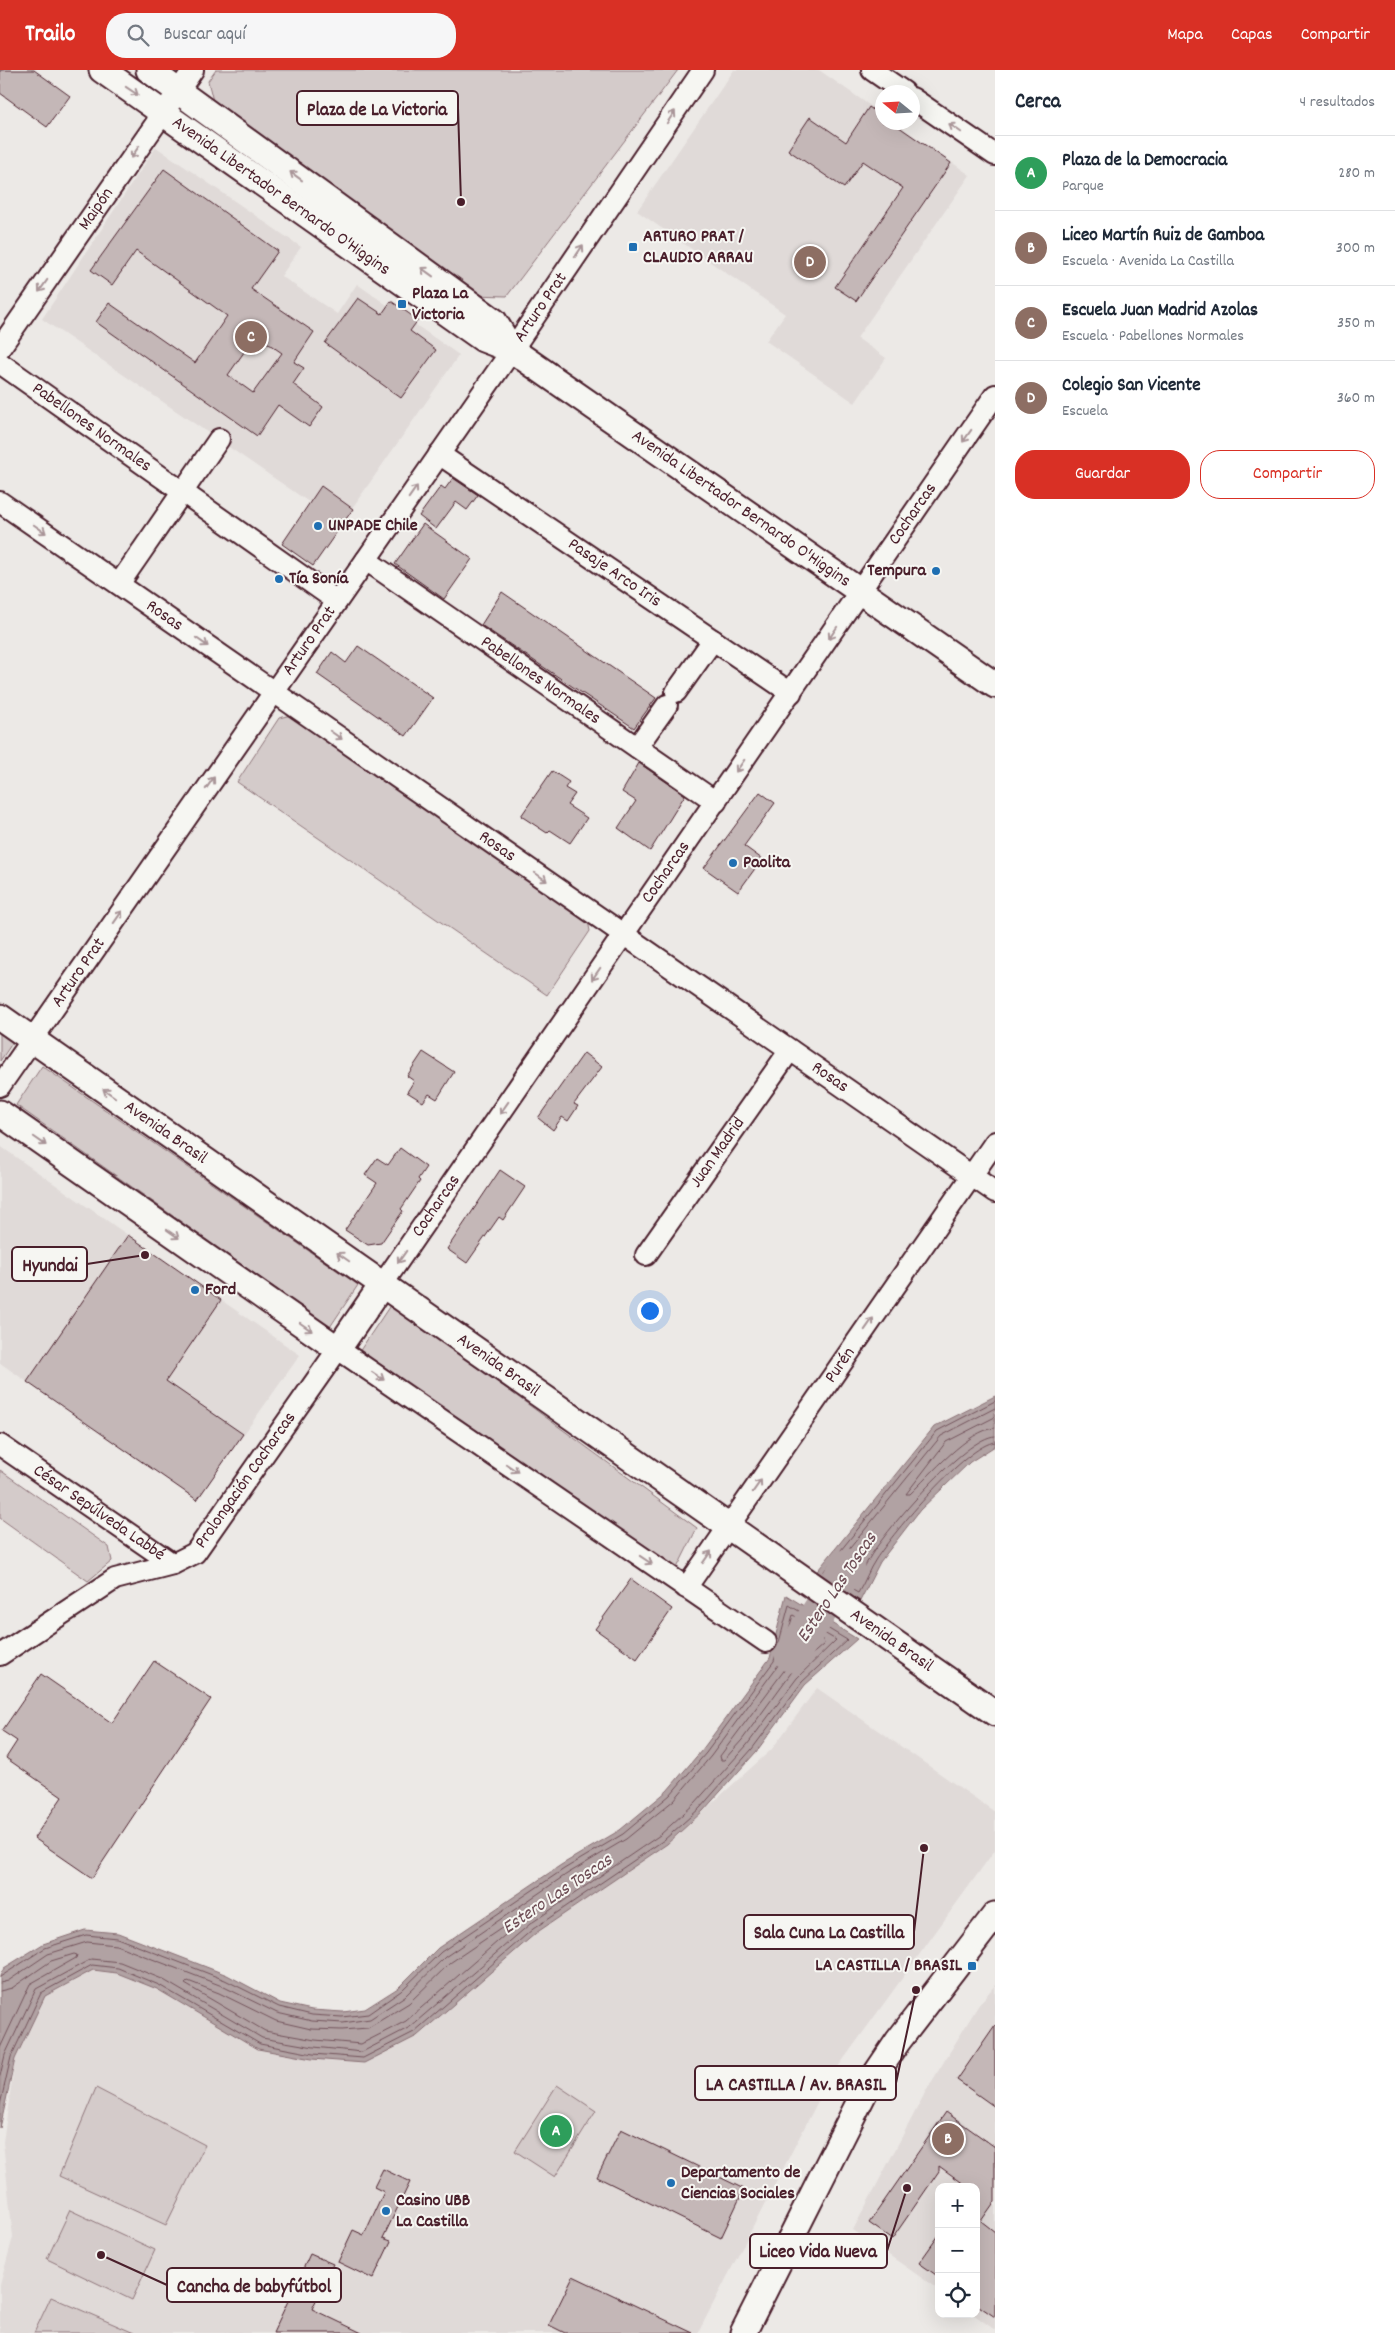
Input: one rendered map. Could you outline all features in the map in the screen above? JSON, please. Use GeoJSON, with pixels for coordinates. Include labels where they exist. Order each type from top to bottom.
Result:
{"type":"FeatureCollection","features":[{"type":"Feature","properties":{"kind":"main road","name":"Avenida Libertador Bernardo O'Higgins"},"geometry":{"type":"LineString","coordinates":[[102,70],[483,339],[512,350],[995,685]]}},
{"type":"Feature","properties":{"kind":"main road","name":"Avenida Libertador Bernardo O'Higgins"},"geometry":{"type":"LineString","coordinates":[[149,70],[494,321],[512,350]]}},
{"type":"Feature","properties":{"kind":"main road","name":"Avenida Brasil"},"geometry":{"type":"LineString","coordinates":[[0,1017],[995,1713]]}},
{"type":"Feature","properties":{"kind":"main road"},"geometry":{"type":"LineString","coordinates":[[0,1113],[338,1349]]}},
{"type":"Feature","properties":{"kind":"main road","name":"Cocharcas"},"geometry":{"type":"LineString","coordinates":[[338,1349],[382,1285]]}},
{"type":"Feature","properties":{"kind":"main road"},"geometry":{"type":"LineString","coordinates":[[742,2333],[866,2086],[898,2040],[995,1915]]}},
{"type":"Feature","properties":{"kind":"street","name":"Maipón"},"geometry":{"type":"LineString","coordinates":[[0,348],[193,70]]}},
{"type":"Feature","properties":{"kind":"street","name":"Arturo Prat"},"geometry":{"type":"LineString","coordinates":[[0,1086],[440,454],[704,70]]}},
{"type":"Feature","properties":{"kind":"street"},"geometry":{"type":"LineString","coordinates":[[872,70],[894,85]]}},
{"type":"Feature","properties":{"kind":"street"},"geometry":{"type":"LineString","coordinates":[[920,104],[995,156]]}},
{"type":"Feature","properties":{"kind":"street","name":"Pabellones Normales"},"geometry":{"type":"LineString","coordinates":[[0,363],[337,601]]}},
{"type":"Feature","properties":{"kind":"street","name":"Cocharcas"},"geometry":{"type":"LineString","coordinates":[[382,1285],[995,396]]}},
{"type":"Feature","properties":{"kind":"street"},"geometry":{"type":"LineString","coordinates":[[119,584],[219,439]]}},
{"type":"Feature","properties":{"kind":"street","name":"Pasaje Arco Iris"},"geometry":{"type":"LineString","coordinates":[[440,454],[791,693]]}},
{"type":"Feature","properties":{"kind":"street","name":"Rosas"},"geometry":{"type":"LineString","coordinates":[[0,502],[995,1192]]}},
{"type":"Feature","properties":{"kind":"street","name":"Pabellones Normales"},"geometry":{"type":"LineString","coordinates":[[366,560],[716,802]]}},
{"type":"Feature","properties":{"kind":"street"},"geometry":{"type":"LineString","coordinates":[[637,748],[713,640]]}},
{"type":"Feature","properties":{"kind":"street","name":"Juan Madrid"},"geometry":{"type":"LineString","coordinates":[[646,1255],[790,1050]]}},
{"type":"Feature","properties":{"kind":"street","name":"Purén"},"geometry":{"type":"LineString","coordinates":[[686,1588],[995,1142]]}},
{"type":"Feature","properties":{"kind":"street"},"geometry":{"type":"LineString","coordinates":[[338,1349],[766,1642]]}},
{"type":"Feature","properties":{"kind":"street","name":"Prolongación Cocharcas"},"geometry":{"type":"LineString","coordinates":[[0,1655],[115,1579],[126,1574],[173,1564],[195,1553],[338,1349]]}},
{"type":"Feature","properties":{"kind":"street","name":"César Sepúlveda Labbé"},"geometry":{"type":"LineString","coordinates":[[0,1445],[173,1564]]}},
{"type":"Feature","properties":{"kind":"shaded area"},"geometry":{"type":"Polygon","coordinates":[[[216,70],[678,70],[507,296],[472,295],[215,109],[208,81],[216,70]]]}},
{"type":"Feature","properties":{"kind":"shaded area"},"geometry":{"type":"Polygon","coordinates":[[[734,70],[819,70],[875,109],[875,130],[905,130],[970,175],[857,338],[886,358],[855,403],[766,341],[785,314],[637,211],[734,70]]]}},
{"type":"Feature","properties":{"kind":"shaded area"},"geometry":{"type":"Polygon","coordinates":[[[156,147],[301,247],[281,276],[337,314],[357,284],[459,355],[341,524],[42,319],[156,147]]]}},
{"type":"Feature","properties":{"kind":"shaded area"},"geometry":{"type":"Polygon","coordinates":[[[291,715],[588,921],[590,931],[547,995],[237,782],[279,718],[291,715]]]}},
{"type":"Feature","properties":{"kind":"shaded area"},"geometry":{"type":"Polygon","coordinates":[[[0,1020],[19,1033],[0,1061],[0,1020]]]}},
{"type":"Feature","properties":{"kind":"shaded area"},"geometry":{"type":"Polygon","coordinates":[[[42,1066],[358,1285],[330,1327],[16,1105],[42,1066]]]}},
{"type":"Feature","properties":{"kind":"shaded area"},"geometry":{"type":"Polygon","coordinates":[[[0,1146],[300,1355],[197,1500],[0,1363],[0,1146]]]}},
{"type":"Feature","properties":{"kind":"shaded area"},"geometry":{"type":"Polygon","coordinates":[[[391,1304],[697,1528],[676,1570],[359,1352],[391,1304]]]}},
{"type":"Feature","properties":{"kind":"shaded area"},"geometry":{"type":"Polygon","coordinates":[[[0,1470],[109,1547],[112,1561],[88,1581],[0,1518],[0,1470]]]}},
{"type":"Feature","properties":{"kind":"shaded area"},"geometry":{"type":"Polygon","coordinates":[[[817,1688],[995,1812],[995,1850],[830,2078],[698,2333],[0,2333],[0,2285],[13,2237],[3,2142],[15,2059],[45,1996],[93,1970],[142,1975],[312,2059],[536,1933],[667,1844],[772,1749],[817,1688]]]}},
{"type":"Feature","properties":{"kind":"shaded area"},"geometry":{"type":"Polygon","coordinates":[[[995,1985],[995,2330],[978,2318],[980,2183],[935,2183],[935,2287],[853,2230],[926,2091],[978,2006],[995,1985]]]}},
{"type":"Feature","properties":{"kind":"shaded area"},"geometry":{"type":"Polygon","coordinates":[[[557,2085],[596,2111],[555,2177],[515,2151],[557,2085]]]}},
{"type":"Feature","properties":{"kind":"shaded area"},"geometry":{"type":"Polygon","coordinates":[[[96,2088],[205,2145],[166,2225],[59,2176],[96,2088]]]}},
{"type":"Feature","properties":{"kind":"shaded area"},"geometry":{"type":"Polygon","coordinates":[[[70,2210],[155,2250],[132,2300],[47,2259],[70,2210]]]}},
{"type":"Feature","properties":{"kind":"shaded area"},"geometry":{"type":"Polygon","coordinates":[[[51,2297],[134,2333],[34,2333],[51,2297]]]}},
{"type":"Feature","properties":{"kind":"water"},"geometry":{"type":"Polygon","coordinates":[[[995,1396],[995,1446],[970,1462],[920,1510],[880,1562],[860,1601],[814,1575],[934,1427],[995,1396]]]}},
{"type":"Feature","properties":{"kind":"water"},"geometry":{"type":"Polygon","coordinates":[[[786,1595],[857,1639],[805,1685],[756,1752],[703,1811],[667,1844],[536,1933],[417,2036],[364,2063],[312,2059],[258,2049],[157,1989],[117,1973],[93,1970],[45,1996],[15,2059],[0,2128],[0,1976],[4,1968],[43,1944],[85,1930],[118,1933],[227,1975],[280,2003],[312,2010],[343,2012],[365,2009],[398,1988],[438,1948],[561,1865],[620,1830],[667,1791],[702,1750],[770,1658],[786,1595]]]}},
{"type":"Feature","properties":{"kind":"building"},"geometry":{"type":"Polygon","coordinates":[[[0,70],[34,70],[70,96],[47,127],[0,93],[0,70]]]}},
{"type":"Feature","properties":{"kind":"building"},"geometry":{"type":"Polygon","coordinates":[[[869,107],[875,111],[875,130],[904,130],[951,163],[856,301],[835,287],[903,188],[863,161],[844,188],[788,150],[810,117],[846,142],[869,107]]]}},
{"type":"Feature","properties":{"kind":"building"},"geometry":{"type":"Polygon","coordinates":[[[164,169],[278,251],[251,289],[314,332],[294,362],[304,368],[293,384],[323,407],[309,427],[278,405],[257,436],[96,322],[109,303],[195,363],[227,316],[136,251],[112,285],[91,270],[164,169]],[[256,335],[228,375],[253,393],[282,353],[256,335]]]}},
{"type":"Feature","properties":{"kind":"building"},"geometry":{"type":"Polygon","coordinates":[[[358,298],[382,314],[391,301],[418,320],[410,331],[436,350],[401,398],[325,343],[358,298]]]}},
{"type":"Feature","properties":{"kind":"building"},"geometry":{"type":"Polygon","coordinates":[[[453,478],[478,495],[467,510],[456,502],[436,529],[419,516],[441,486],[445,489],[453,478]]]}},
{"type":"Feature","properties":{"kind":"building","name":"UNPADE Chile"},"geometry":{"type":"Polygon","coordinates":[[[321,486],[353,509],[313,566],[282,544],[321,486]]]}},
{"type":"Feature","properties":{"kind":"building"},"geometry":{"type":"Polygon","coordinates":[[[423,524],[472,559],[444,599],[395,564],[423,524]]]}},
{"type":"Feature","properties":{"kind":"building"},"geometry":{"type":"Polygon","coordinates":[[[502,592],[656,698],[634,728],[481,625],[502,592]]]}},
{"type":"Feature","properties":{"kind":"building"},"geometry":{"type":"Polygon","coordinates":[[[358,646],[433,698],[406,736],[317,674],[332,652],[346,663],[358,646]]]}},
{"type":"Feature","properties":{"kind":"building"},"geometry":{"type":"Polygon","coordinates":[[[639,763],[685,795],[650,851],[618,828],[636,801],[622,792],[639,763]]]}},
{"type":"Feature","properties":{"kind":"building"},"geometry":{"type":"Polygon","coordinates":[[[552,771],[569,782],[565,788],[575,794],[567,805],[587,818],[570,843],[550,830],[547,833],[521,816],[552,771]]]}},
{"type":"Feature","properties":{"kind":"building","name":"Paolita"},"geometry":{"type":"Polygon","coordinates":[[[760,792],[775,803],[744,846],[762,859],[738,892],[704,868],[760,792]]]}},
{"type":"Feature","properties":{"kind":"building"},"geometry":{"type":"Polygon","coordinates":[[[423,1052],[454,1072],[437,1099],[429,1094],[423,1102],[407,1092],[414,1081],[407,1076],[423,1052]]]}},
{"type":"Feature","properties":{"kind":"building"},"geometry":{"type":"Polygon","coordinates":[[[584,1053],[602,1067],[574,1104],[578,1106],[568,1121],[562,1117],[553,1130],[538,1118],[584,1053]]]}},
{"type":"Feature","properties":{"kind":"building"},"geometry":{"type":"Polygon","coordinates":[[[400,1148],[426,1167],[418,1179],[420,1181],[401,1209],[403,1211],[381,1243],[368,1245],[345,1230],[377,1183],[365,1175],[377,1158],[388,1165],[400,1148]]]}},
{"type":"Feature","properties":{"kind":"building"},"geometry":{"type":"Polygon","coordinates":[[[500,1170],[525,1187],[503,1220],[499,1217],[467,1263],[447,1249],[500,1170]]]}},
{"type":"Feature","properties":{"kind":"building"},"geometry":{"type":"Polygon","coordinates":[[[128,1235],[221,1300],[166,1381],[243,1434],[197,1500],[27,1382],[128,1235]]]}},
{"type":"Feature","properties":{"kind":"building"},"geometry":{"type":"Polygon","coordinates":[[[631,1579],[672,1609],[637,1659],[595,1629],[631,1579]]]}},
{"type":"Feature","properties":{"kind":"building"},"geometry":{"type":"Polygon","coordinates":[[[154,1661],[211,1699],[92,1878],[34,1838],[62,1797],[6,1758],[17,1741],[2,1731],[41,1674],[112,1723],[154,1661]]]}},
{"type":"Feature","properties":{"kind":"building"},"geometry":{"type":"Polygon","coordinates":[[[995,2025],[995,2107],[957,2080],[995,2025]]]}},
{"type":"Feature","properties":{"kind":"building"},"geometry":{"type":"Polygon","coordinates":[[[946,2112],[995,2147],[995,2201],[981,2221],[995,2232],[995,2317],[980,2307],[980,2183],[962,2183],[939,2166],[939,2171],[892,2239],[869,2223],[946,2112]]]}},
{"type":"Feature","properties":{"kind":"building","name":"Departamento de Ciencias Sociales"},"geometry":{"type":"Polygon","coordinates":[[[621,2129],[744,2189],[721,2238],[597,2177],[621,2129]]]}},
{"type":"Feature","properties":{"kind":"building","name":"Casino UBB La Castilla"},"geometry":{"type":"Polygon","coordinates":[[[383,2169],[410,2182],[383,2238],[391,2241],[373,2279],[338,2262],[353,2230],[364,2235],[384,2192],[374,2187],[383,2169]]]}},
{"type":"Feature","properties":{"kind":"building"},"geometry":{"type":"Polygon","coordinates":[[[935,2241],[935,2274],[919,2263],[935,2241]]]}},
{"type":"Feature","properties":{"kind":"building"},"geometry":{"type":"Polygon","coordinates":[[[310,2254],[333,2264],[312,2309],[362,2333],[273,2333],[310,2254]]]}},
{"type":"Feature","properties":{"kind":"building"},"geometry":{"type":"Polygon","coordinates":[[[573,2276],[693,2333],[565,2333],[549,2325],[573,2276]]]}},
{"type":"Feature","properties":{"kind":"waterway","name":"Estero Las Toscas"},"geometry":{"type":"LineString","coordinates":[[792,1655],[848,1566]]}},
{"type":"Feature","properties":{"kind":"place","name":"Plaza de La Victoria"},"geometry":{"type":"Point","coordinates":[461,202]}},
{"type":"Feature","properties":{"kind":"place","name":"ARTURO PRAT / CLAUDIO ARRAU"},"geometry":{"type":"Point","coordinates":[633,247]}},
{"type":"Feature","properties":{"kind":"place","name":"Colegio San Vicente"},"geometry":{"type":"Point","coordinates":[810,262]}},
{"type":"Feature","properties":{"kind":"place","name":"Plaza La Victoria"},"geometry":{"type":"Point","coordinates":[402,304]}},
{"type":"Feature","properties":{"kind":"place","name":"Escuela Juan Madrid Azolas"},"geometry":{"type":"Point","coordinates":[251,337]}},
{"type":"Feature","properties":{"kind":"place","name":"UNPADE Chile"},"geometry":{"type":"Point","coordinates":[318,526]}},
{"type":"Feature","properties":{"kind":"place","name":"Tempura"},"geometry":{"type":"Point","coordinates":[936,571]}},
{"type":"Feature","properties":{"kind":"place","name":"Tía Sonía"},"geometry":{"type":"Point","coordinates":[279,579]}},
{"type":"Feature","properties":{"kind":"place","name":"Paolita"},"geometry":{"type":"Point","coordinates":[733,863]}},
{"type":"Feature","properties":{"kind":"place","name":"Hyundai"},"geometry":{"type":"Point","coordinates":[145,1255]}},
{"type":"Feature","properties":{"kind":"place","name":"Ford"},"geometry":{"type":"Point","coordinates":[195,1290]}},
{"type":"Feature","properties":{"kind":"place","name":"Sala Cuna La Castilla"},"geometry":{"type":"Point","coordinates":[924,1848]}},
{"type":"Feature","properties":{"kind":"place","name":"LA CASTILLA / BRASIL"},"geometry":{"type":"Point","coordinates":[972,1966]}},
{"type":"Feature","properties":{"kind":"place","name":"LA CASTILLA / Av. BRASIL"},"geometry":{"type":"Point","coordinates":[916,1990]}},
{"type":"Feature","properties":{"kind":"place","name":"Plaza de la Democracia"},"geometry":{"type":"Point","coordinates":[556,2131]}},
{"type":"Feature","properties":{"kind":"place","name":"Liceo Martín Ruiz de Gamboa"},"geometry":{"type":"Point","coordinates":[948,2139]}},
{"type":"Feature","properties":{"kind":"place","name":"Departamento de Ciencias Sociales"},"geometry":{"type":"Point","coordinates":[671,2183]}},
{"type":"Feature","properties":{"kind":"place","name":"Liceo Vida Nueva"},"geometry":{"type":"Point","coordinates":[907,2188]}},
{"type":"Feature","properties":{"kind":"place","name":"Casino UBB La Castilla"},"geometry":{"type":"Point","coordinates":[386,2211]}},
{"type":"Feature","properties":{"kind":"place","name":"Cancha de babyfútbol"},"geometry":{"type":"Point","coordinates":[101,2255]}}]}
